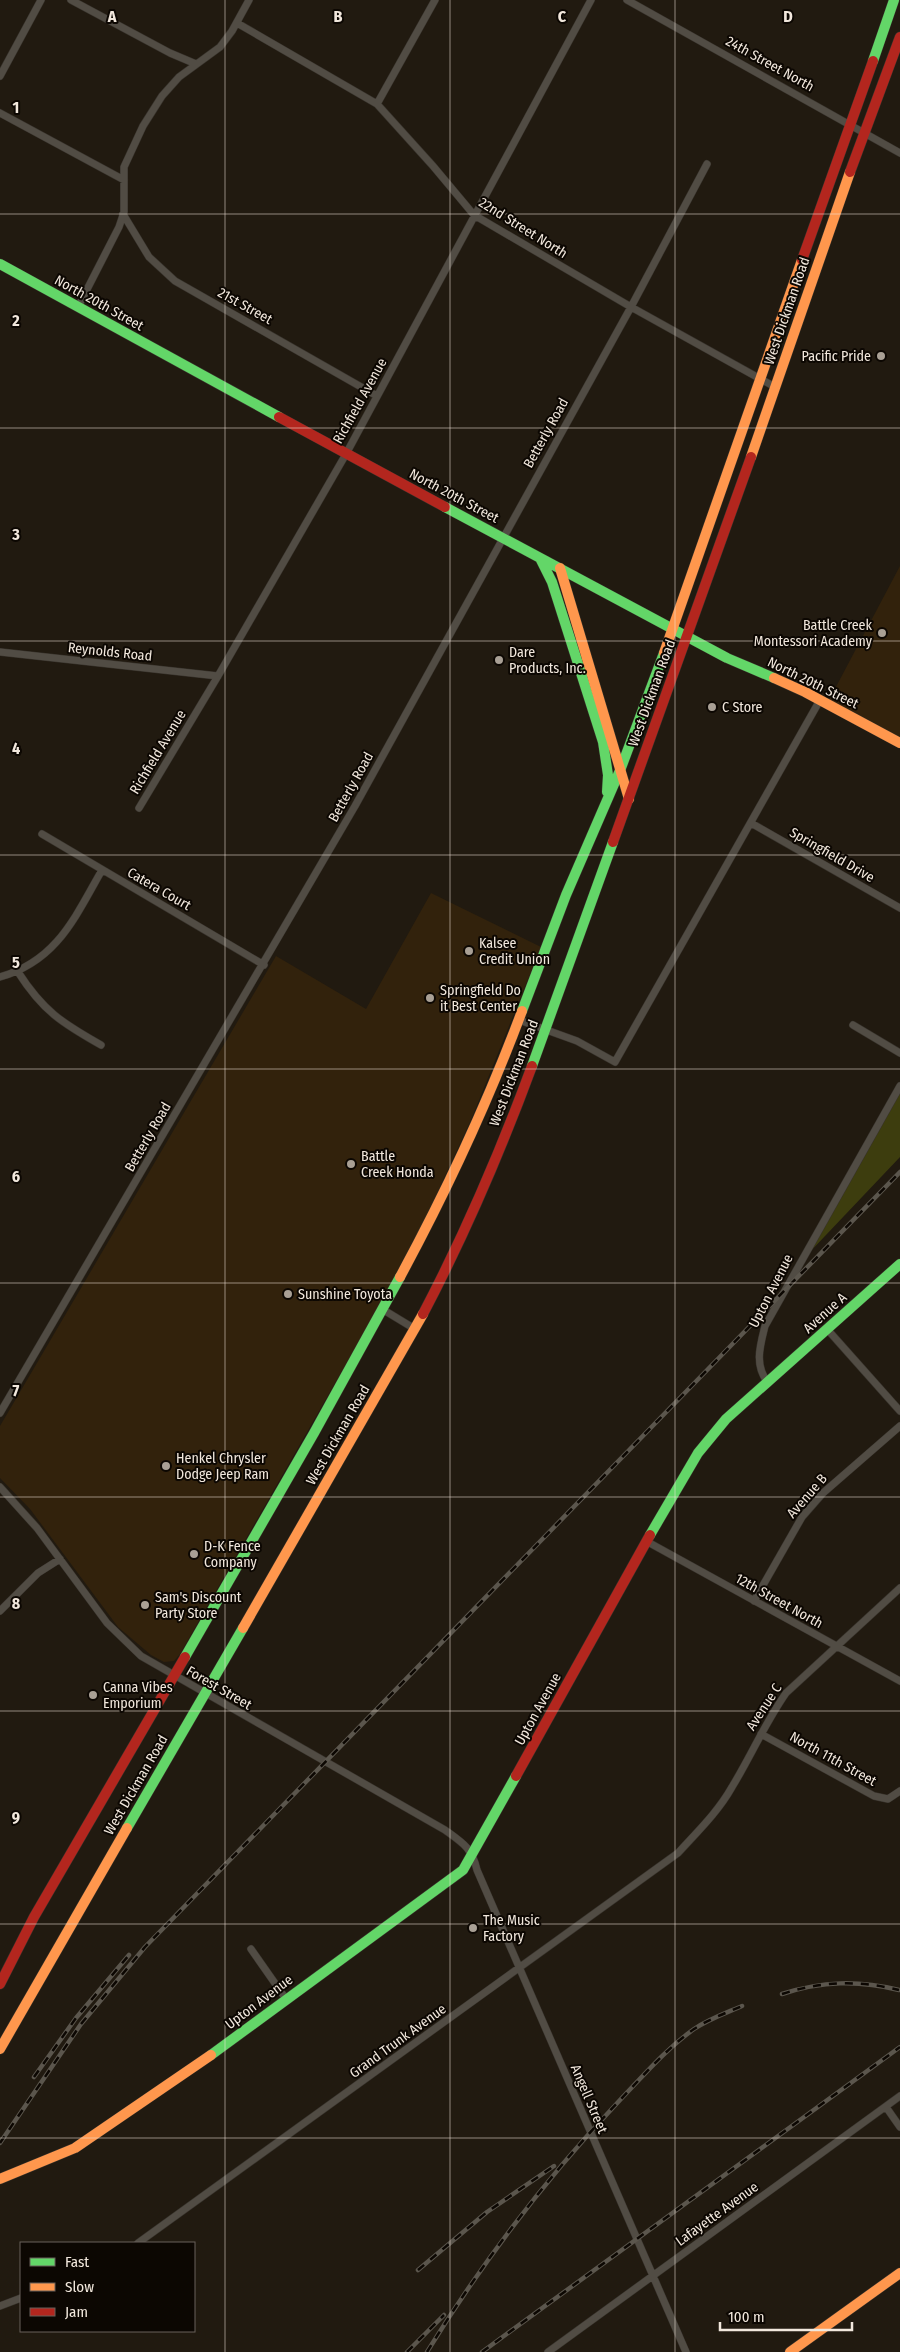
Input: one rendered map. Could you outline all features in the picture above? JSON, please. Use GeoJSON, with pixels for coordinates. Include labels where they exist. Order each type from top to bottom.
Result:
{"type":"FeatureCollection","features":[{"type":"Feature","properties":{"kind":"main road","name":"West Dickman Road"},"geometry":{"type":"LineString","coordinates":[[0,1984],[34,1916],[314,1433],[430,1220],[478,1116],[519,1020],[566,895],[621,768],[894,0]]}},
{"type":"Feature","properties":{"kind":"main road","name":"West Dickman Road"},"geometry":{"type":"LineString","coordinates":[[0,2049],[415,1329],[466,1226],[514,1115],[629,799],[864,132],[900,37]]}},
{"type":"Feature","properties":{"kind":"main road","name":"North 20th Street"},"geometry":{"type":"LineString","coordinates":[[0,264],[502,538],[727,658],[820,700],[900,744]]}},
{"type":"Feature","properties":{"kind":"main road"},"geometry":{"type":"LineString","coordinates":[[540,558],[552,582],[603,742],[608,776],[606,800]]}},
{"type":"Feature","properties":{"kind":"main road"},"geometry":{"type":"LineString","coordinates":[[560,568],[629,799]]}},
{"type":"Feature","properties":{"kind":"main road","name":"Avenue A"},"geometry":{"type":"LineString","coordinates":[[768,1383],[900,1264]]}},
{"type":"Feature","properties":{"kind":"main road","name":"Upton Avenue"},"geometry":{"type":"LineString","coordinates":[[0,2179],[75,2148],[95,2135],[220,2048],[463,1870],[646,1541],[698,1453],[726,1419],[768,1383]]}},
{"type":"Feature","properties":{"kind":"main road"},"geometry":{"type":"LineString","coordinates":[[790,2352],[900,2273]]}},
{"type":"Feature","properties":{"kind":"street"},"geometry":{"type":"LineString","coordinates":[[0,76],[41,0]]}},
{"type":"Feature","properties":{"kind":"street"},"geometry":{"type":"LineString","coordinates":[[71,0],[170,53],[196,64]]}},
{"type":"Feature","properties":{"kind":"street"},"geometry":{"type":"LineString","coordinates":[[78,307],[109,249],[123,214],[124,167],[162,96],[179,77],[220,46],[237,23],[249,0]]}},
{"type":"Feature","properties":{"kind":"street"},"geometry":{"type":"LineString","coordinates":[[377,104],[435,0]]}},
{"type":"Feature","properties":{"kind":"street","name":"Richfield Avenue"},"geometry":{"type":"LineString","coordinates":[[139,808],[218,676],[346,454],[591,0]]}},
{"type":"Feature","properties":{"kind":"street","name":"24th Street North"},"geometry":{"type":"LineString","coordinates":[[627,0],[850,123],[900,153]]}},
{"type":"Feature","properties":{"kind":"street","name":"22nd Street North"},"geometry":{"type":"LineString","coordinates":[[237,23],[377,104],[474,215],[631,307],[775,387]]}},
{"type":"Feature","properties":{"kind":"street"},"geometry":{"type":"LineString","coordinates":[[0,113],[124,180]]}},
{"type":"Feature","properties":{"kind":"street","name":"Betterly Road"},"geometry":{"type":"LineString","coordinates":[[0,1413],[264,965],[355,806],[631,307],[707,164]]}},
{"type":"Feature","properties":{"kind":"street","name":"21st Street"},"geometry":{"type":"LineString","coordinates":[[123,214],[149,258],[175,281],[377,396]]}},
{"type":"Feature","properties":{"kind":"street","name":"Reynolds Road"},"geometry":{"type":"LineString","coordinates":[[0,652],[218,676]]}},
{"type":"Feature","properties":{"kind":"street"},"geometry":{"type":"LineString","coordinates":[[519,1020],[577,1041],[615,1062],[820,700]]}},
{"type":"Feature","properties":{"kind":"street","name":"Springfield Drive"},"geometry":{"type":"LineString","coordinates":[[751,823],[900,908]]}},
{"type":"Feature","properties":{"kind":"street","name":"Catera Court"},"geometry":{"type":"LineString","coordinates":[[42,834],[264,965]]}},
{"type":"Feature","properties":{"kind":"street"},"geometry":{"type":"LineString","coordinates":[[0,977],[18,972],[36,962],[61,938],[102,870]]}},
{"type":"Feature","properties":{"kind":"street"},"geometry":{"type":"LineString","coordinates":[[18,972],[43,1007],[61,1022],[101,1045]]}},
{"type":"Feature","properties":{"kind":"street"},"geometry":{"type":"LineString","coordinates":[[854,1025],[900,1053]]}},
{"type":"Feature","properties":{"kind":"street","name":"Upton Avenue"},"geometry":{"type":"LineString","coordinates":[[768,1383],[761,1374],[759,1364],[760,1347],[765,1326],[900,1086]]}},
{"type":"Feature","properties":{"kind":"street"},"geometry":{"type":"LineString","coordinates":[[382,1309],[415,1329]]}},
{"type":"Feature","properties":{"kind":"street"},"geometry":{"type":"LineString","coordinates":[[827,1329],[900,1411]]}},
{"type":"Feature","properties":{"kind":"street","name":"Avenue B"},"geometry":{"type":"LineString","coordinates":[[754,1601],[802,1516],[823,1493],[900,1426]]}},
{"type":"Feature","properties":{"kind":"street","name":"Forest Street"},"geometry":{"type":"LineString","coordinates":[[0,1487],[27,1516],[119,1636],[147,1661],[446,1830],[462,1842],[473,1854]]}},
{"type":"Feature","properties":{"kind":"street","name":"12th Street North"},"geometry":{"type":"LineString","coordinates":[[646,1541],[900,1681]]}},
{"type":"Feature","properties":{"kind":"street"},"geometry":{"type":"LineString","coordinates":[[0,1611],[38,1574],[60,1559]]}},
{"type":"Feature","properties":{"kind":"street","name":"Avenue C"},"geometry":{"type":"LineString","coordinates":[[672,1858],[719,1807],[733,1787],[761,1734],[786,1693],[900,1588]]}},
{"type":"Feature","properties":{"kind":"street","name":"North 11th Street"},"geometry":{"type":"LineString","coordinates":[[761,1734],[874,1796],[881,1799],[898,1793]]}},
{"type":"Feature","properties":{"kind":"street","name":"Angell Street"},"geometry":{"type":"LineString","coordinates":[[473,1854],[477,1870],[686,2352]]}},
{"type":"Feature","properties":{"kind":"street","name":"Grand Trunk Avenue"},"geometry":{"type":"LineString","coordinates":[[139,2242],[672,1858]]}},
{"type":"Feature","properties":{"kind":"street"},"geometry":{"type":"LineString","coordinates":[[251,1949],[286,1999]]}},
{"type":"Feature","properties":{"kind":"street","name":"Lafayette Avenue"},"geometry":{"type":"LineString","coordinates":[[548,2352],[900,2096]]}},
{"type":"Feature","properties":{"kind":"street"},"geometry":{"type":"LineString","coordinates":[[886,2107],[900,2126]]}},
{"type":"Feature","properties":{"kind":"street"},"geometry":{"type":"LineString","coordinates":[[0,2306],[20,2298]]}},
{"type":"Feature","properties":{"kind":"shaded area","name":"Battle Creek Montessori Academy"},"geometry":{"type":"Polygon","coordinates":[[[900,566],[900,743],[829,700],[900,566]]]}},
{"type":"Feature","properties":{"kind":"shaded area"},"geometry":{"type":"Polygon","coordinates":[[[431,893],[541,947],[471,1120],[426,1217],[370,1322],[180,1654],[174,1661],[164,1662],[151,1655],[118,1627],[30,1509],[0,1478],[0,1426],[276,956],[366,1009],[431,893]]]}},
{"type":"Feature","properties":{"kind":"shaded area"},"geometry":{"type":"Polygon","coordinates":[[[900,1087],[900,1157],[807,1255],[900,1087]]]}},
{"type":"Feature","properties":{"kind":"railway"},"geometry":{"type":"LineString","coordinates":[[0,2143],[81,2024],[145,1947],[900,1172]]}},
{"type":"Feature","properties":{"kind":"railway"},"geometry":{"type":"LineString","coordinates":[[34,2077],[76,2018],[129,1955]]}},
{"type":"Feature","properties":{"kind":"railway"},"geometry":{"type":"LineString","coordinates":[[782,1994],[811,1986],[840,1983],[855,1983],[899,1990]]}},
{"type":"Feature","properties":{"kind":"railway"},"geometry":{"type":"LineString","coordinates":[[427,2352],[493,2253],[593,2129],[674,2045],[706,2022],[742,2006]]}},
{"type":"Feature","properties":{"kind":"railway"},"geometry":{"type":"LineString","coordinates":[[482,2352],[900,2047]]}},
{"type":"Feature","properties":{"kind":"railway"},"geometry":{"type":"LineString","coordinates":[[418,2270],[487,2212],[554,2166]]}},
{"type":"Feature","properties":{"kind":"railway"},"geometry":{"type":"LineString","coordinates":[[407,2352],[444,2315]]}},
{"type":"Feature","properties":{"kind":"traffic: fast"},"geometry":{"type":"LineString","coordinates":[[873,61],[894,0]]}},
{"type":"Feature","properties":{"kind":"traffic: fast"},"geometry":{"type":"LineString","coordinates":[[0,264],[279,417]]}},
{"type":"Feature","properties":{"kind":"traffic: fast"},"geometry":{"type":"LineString","coordinates":[[445,507],[727,658],[774,678]]}},
{"type":"Feature","properties":{"kind":"traffic: fast"},"geometry":{"type":"LineString","coordinates":[[540,558],[552,582],[603,742],[608,775],[607,792]]}},
{"type":"Feature","properties":{"kind":"traffic: fast"},"geometry":{"type":"LineString","coordinates":[[522,1011],[566,895],[621,768],[664,653]]}},
{"type":"Feature","properties":{"kind":"traffic: fast"},"geometry":{"type":"LineString","coordinates":[[532,1066],[613,842]]}},
{"type":"Feature","properties":{"kind":"traffic: fast"},"geometry":{"type":"LineString","coordinates":[[650,1535],[698,1453],[726,1419],[900,1264]]}},
{"type":"Feature","properties":{"kind":"traffic: fast"},"geometry":{"type":"LineString","coordinates":[[185,1657],[314,1433],[400,1277]]}},
{"type":"Feature","properties":{"kind":"traffic: fast"},"geometry":{"type":"LineString","coordinates":[[127,1828],[243,1628]]}},
{"type":"Feature","properties":{"kind":"traffic: fast"},"geometry":{"type":"LineString","coordinates":[[211,2055],[463,1870],[516,1776]]}},
{"type":"Feature","properties":{"kind":"traffic: slow"},"geometry":{"type":"LineString","coordinates":[[751,457],[850,172]]}},
{"type":"Feature","properties":{"kind":"traffic: slow"},"geometry":{"type":"LineString","coordinates":[[664,653],[802,260]]}},
{"type":"Feature","properties":{"kind":"traffic: slow"},"geometry":{"type":"LineString","coordinates":[[560,568],[629,799]]}},
{"type":"Feature","properties":{"kind":"traffic: slow"},"geometry":{"type":"LineString","coordinates":[[774,678],[805,692],[900,743]]}},
{"type":"Feature","properties":{"kind":"traffic: slow"},"geometry":{"type":"LineString","coordinates":[[400,1277],[466,1146],[522,1011]]}},
{"type":"Feature","properties":{"kind":"traffic: slow"},"geometry":{"type":"LineString","coordinates":[[243,1628],[423,1314]]}},
{"type":"Feature","properties":{"kind":"traffic: slow"},"geometry":{"type":"LineString","coordinates":[[0,2049],[127,1828]]}},
{"type":"Feature","properties":{"kind":"traffic: slow"},"geometry":{"type":"LineString","coordinates":[[0,2179],[75,2148],[211,2055]]}},
{"type":"Feature","properties":{"kind":"traffic: slow"},"geometry":{"type":"LineString","coordinates":[[790,2352],[900,2273]]}},
{"type":"Feature","properties":{"kind":"traffic: jam"},"geometry":{"type":"LineString","coordinates":[[850,172],[900,37]]}},
{"type":"Feature","properties":{"kind":"traffic: jam"},"geometry":{"type":"LineString","coordinates":[[802,260],[873,61]]}},
{"type":"Feature","properties":{"kind":"traffic: jam"},"geometry":{"type":"LineString","coordinates":[[279,417],[445,507]]}},
{"type":"Feature","properties":{"kind":"traffic: jam"},"geometry":{"type":"LineString","coordinates":[[613,842],[751,457]]}},
{"type":"Feature","properties":{"kind":"traffic: jam"},"geometry":{"type":"LineString","coordinates":[[423,1314],[482,1192],[532,1066]]}},
{"type":"Feature","properties":{"kind":"traffic: jam"},"geometry":{"type":"LineString","coordinates":[[516,1776],[650,1535]]}},
{"type":"Feature","properties":{"kind":"traffic: jam"},"geometry":{"type":"LineString","coordinates":[[0,1984],[34,1917],[185,1657]]}},
{"type":"Feature","properties":{"kind":"place","name":"Pacific Pride"},"geometry":{"type":"Point","coordinates":[881,356]}},
{"type":"Feature","properties":{"kind":"place","name":"Battle Creek Montessori Academy"},"geometry":{"type":"Point","coordinates":[882,633]}},
{"type":"Feature","properties":{"kind":"place","name":"Dare Products, Inc."},"geometry":{"type":"Point","coordinates":[499,660]}},
{"type":"Feature","properties":{"kind":"place","name":"C Store"},"geometry":{"type":"Point","coordinates":[712,707]}},
{"type":"Feature","properties":{"kind":"place","name":"Kalsee Credit Union"},"geometry":{"type":"Point","coordinates":[469,951]}},
{"type":"Feature","properties":{"kind":"place","name":"Springfield Do it Best Center"},"geometry":{"type":"Point","coordinates":[430,998]}},
{"type":"Feature","properties":{"kind":"place","name":"Battle Creek Honda"},"geometry":{"type":"Point","coordinates":[351,1164]}},
{"type":"Feature","properties":{"kind":"place","name":"Sunshine Toyota"},"geometry":{"type":"Point","coordinates":[288,1294]}},
{"type":"Feature","properties":{"kind":"place","name":"Henkel Chrysler Dodge Jeep Ram"},"geometry":{"type":"Point","coordinates":[166,1466]}},
{"type":"Feature","properties":{"kind":"place","name":"D-K Fence Company"},"geometry":{"type":"Point","coordinates":[194,1554]}},
{"type":"Feature","properties":{"kind":"place","name":"Sam's Discount Party Store"},"geometry":{"type":"Point","coordinates":[145,1605]}},
{"type":"Feature","properties":{"kind":"place","name":"Canna Vibes Emporium"},"geometry":{"type":"Point","coordinates":[93,1695]}},
{"type":"Feature","properties":{"kind":"place","name":"The Music Factory"},"geometry":{"type":"Point","coordinates":[473,1928]}}]}
